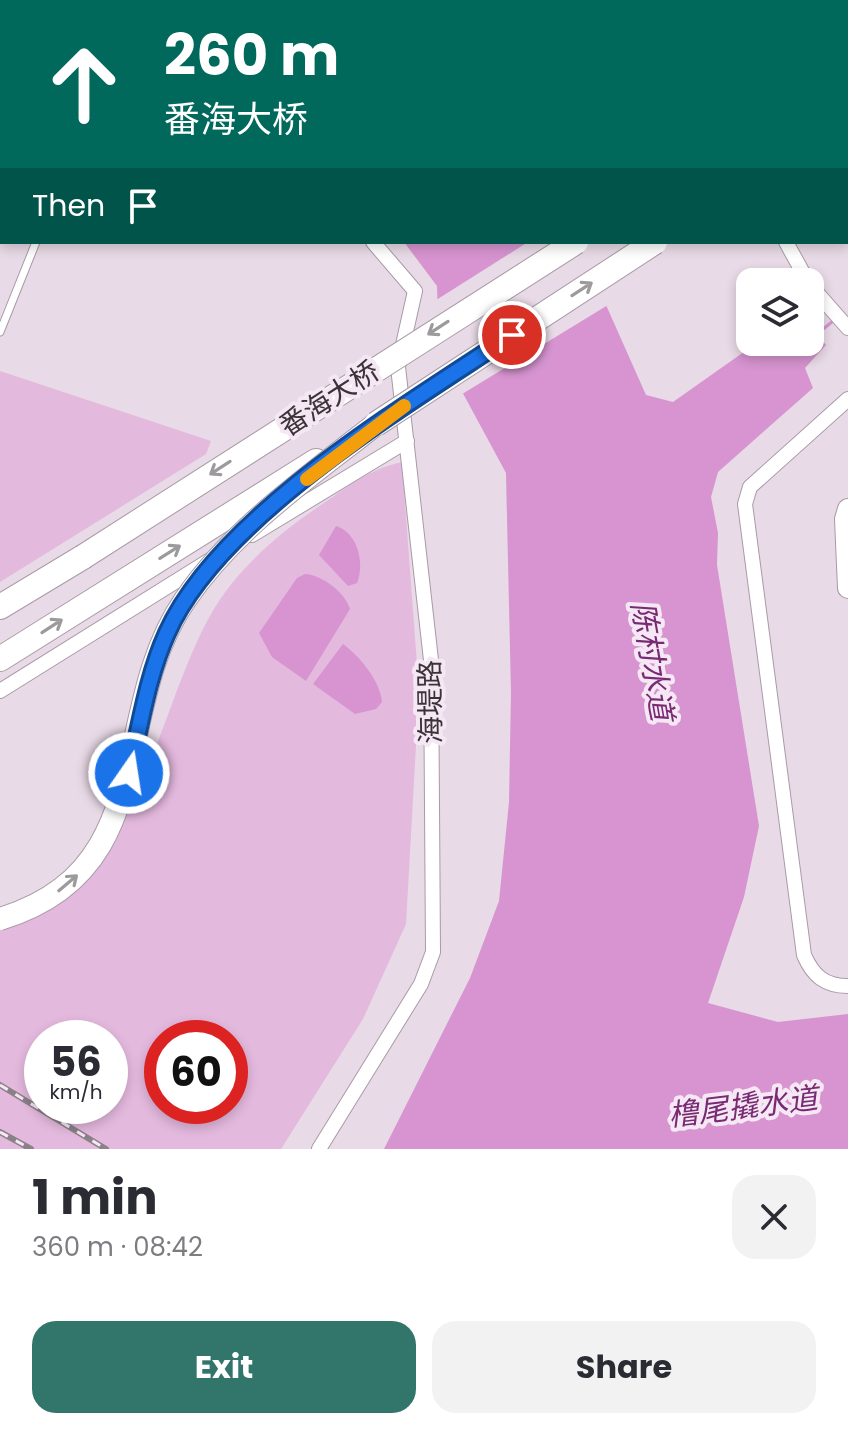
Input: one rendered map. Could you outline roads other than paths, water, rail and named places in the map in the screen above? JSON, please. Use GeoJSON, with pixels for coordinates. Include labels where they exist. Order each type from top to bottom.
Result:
{"type":"FeatureCollection","features":[{"type":"Feature","properties":{"kind":"highway","name":"番海大桥"},"geometry":{"type":"LineString","coordinates":[[0,607],[573,244]]}},
{"type":"Feature","properties":{"kind":"highway","name":"番海大桥"},"geometry":{"type":"LineString","coordinates":[[0,659],[376,424],[652,244]]}},
{"type":"Feature","properties":{"kind":"main road"},"geometry":{"type":"LineString","coordinates":[[0,919],[47,899],[71,883],[94,858],[108,834],[129,773],[153,671],[166,633],[184,601],[244,532],[376,424]]}},
{"type":"Feature","properties":{"kind":"street","name":"海堤路"},"geometry":{"type":"LineString","coordinates":[[319,1149],[421,984],[433,952],[431,660],[398,367],[415,291],[375,244]]}},
{"type":"Feature","properties":{"kind":"street"},"geometry":{"type":"LineString","coordinates":[[787,244],[800,268]]}},
{"type":"Feature","properties":{"kind":"street"},"geometry":{"type":"LineString","coordinates":[[824,301],[848,328]]}},
{"type":"Feature","properties":{"kind":"street"},"geometry":{"type":"LineString","coordinates":[[848,399],[750,487],[745,504],[804,955],[812,973],[834,986],[848,986]]}},
{"type":"Feature","properties":{"kind":"street"},"geometry":{"type":"LineString","coordinates":[[0,691],[407,441]]}},
{"type":"Feature","properties":{"kind":"street"},"geometry":{"type":"LineString","coordinates":[[848,509],[845,519],[848,588]]}},
{"type":"Feature","properties":{"kind":"lane"},"geometry":{"type":"LineString","coordinates":[[0,332],[35,244]]}},
{"type":"Feature","properties":{"kind":"water"},"geometry":{"type":"Polygon","coordinates":[[[406,244],[579,244],[646,395],[673,402],[738,356],[816,356],[805,368],[813,388],[718,472],[711,497],[718,533],[717,565],[759,826],[744,897],[708,1003],[778,1022],[848,1014],[848,1149],[384,1149],[470,978],[499,901],[509,802],[511,693],[506,473],[439,349],[437,286],[406,244]]]}},
{"type":"Feature","properties":{"kind":"water"},"geometry":{"type":"Polygon","coordinates":[[[336,526],[350,535],[360,558],[357,583],[348,586],[319,555],[336,526]]]}},
{"type":"Feature","properties":{"kind":"water"},"geometry":{"type":"Polygon","coordinates":[[[305,574],[332,586],[343,596],[350,609],[306,681],[272,657],[259,633],[297,578],[305,574]]]}},
{"type":"Feature","properties":{"kind":"water"},"geometry":{"type":"Polygon","coordinates":[[[343,644],[373,677],[382,702],[376,709],[355,714],[313,684],[343,644]]]}},
{"type":"Feature","properties":{"kind":"waterway"},"geometry":{"type":"LineString","coordinates":[[824,328],[833,321]]}},
{"type":"Feature","properties":{"kind":"railway"},"geometry":{"type":"LineString","coordinates":[[0,1085],[106,1149]]}},
{"type":"Feature","properties":{"kind":"railway"},"geometry":{"type":"LineString","coordinates":[[0,1132],[31,1149]]}},
{"type":"Feature","properties":{"kind":"water label","name":"陈村水道"},"geometry":{"type":"Point","coordinates":[652,661]}},
{"type":"Feature","properties":{"kind":"water label","name":"橹尾撬水道"},"geometry":{"type":"Point","coordinates":[743,1107]}}]}
